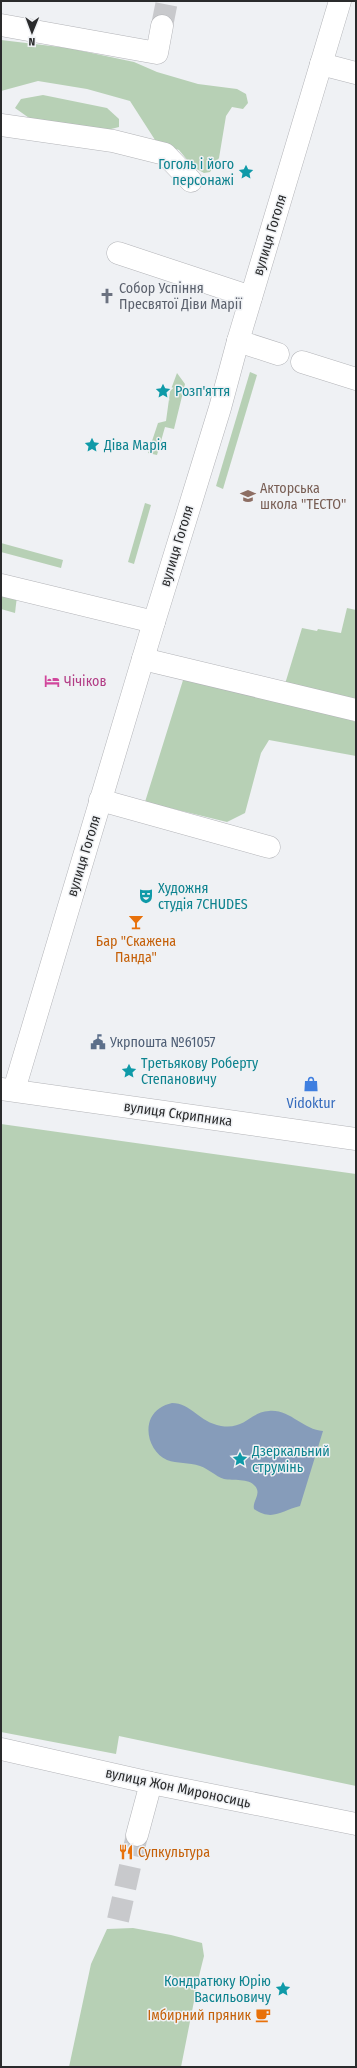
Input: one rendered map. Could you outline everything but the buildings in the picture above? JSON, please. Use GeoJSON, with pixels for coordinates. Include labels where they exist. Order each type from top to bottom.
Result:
{"type":"FeatureCollection","features":[{"type":"Feature","properties":{"kind":"street","name":"вулиця Гоголя"},"geometry":{"type":"LineString","coordinates":[[8,1090],[100,800],[220,408],[238,340],[340,1]]}},
{"type":"Feature","properties":{"kind":"street"},"geometry":{"type":"LineString","coordinates":[[1,25],[157,53],[162,26]]}},
{"type":"Feature","properties":{"kind":"street"},"geometry":{"type":"LineString","coordinates":[[321,64],[356,73]]}},
{"type":"Feature","properties":{"kind":"street"},"geometry":{"type":"LineString","coordinates":[[1,125],[113,142],[165,154],[191,182]]}},
{"type":"Feature","properties":{"kind":"street"},"geometry":{"type":"LineString","coordinates":[[118,253],[251,297]]}},
{"type":"Feature","properties":{"kind":"street"},"geometry":{"type":"LineString","coordinates":[[238,340],[278,354]]}},
{"type":"Feature","properties":{"kind":"street"},"geometry":{"type":"LineString","coordinates":[[302,362],[356,379]]}},
{"type":"Feature","properties":{"kind":"street"},"geometry":{"type":"LineString","coordinates":[[1,585],[154,622]]}},
{"type":"Feature","properties":{"kind":"street"},"geometry":{"type":"LineString","coordinates":[[142,659],[356,710]]}},
{"type":"Feature","properties":{"kind":"street"},"geometry":{"type":"LineString","coordinates":[[100,800],[269,847]]}},
{"type":"Feature","properties":{"kind":"street","name":"вулиця Скрипника"},"geometry":{"type":"LineString","coordinates":[[8,1090],[356,1139]]}},
{"type":"Feature","properties":{"kind":"street","name":"вулиця Жон Мироносиць"},"geometry":{"type":"LineString","coordinates":[[1,1748],[151,1783],[356,1824]]}},
{"type":"Feature","properties":{"kind":"street"},"geometry":{"type":"LineString","coordinates":[[137,1835],[151,1783]]}},
{"type":"Feature","properties":{"kind":"green space"},"geometry":{"type":"Polygon","coordinates":[[[1,40],[68,48],[134,62],[157,72],[198,84],[237,89],[246,94],[248,103],[243,109],[232,107],[226,116],[219,158],[210,172],[204,173],[193,167],[179,150],[157,143],[130,101],[87,89],[38,81],[1,91],[1,40]]]}},
{"type":"Feature","properties":{"kind":"green space"},"geometry":{"type":"Polygon","coordinates":[[[43,95],[107,108],[119,119],[119,127],[107,130],[32,120],[15,108],[21,99],[43,95]]]}},
{"type":"Feature","properties":{"kind":"green space"},"geometry":{"type":"Polygon","coordinates":[[[250,372],[257,375],[223,489],[216,486],[250,372]]]}},
{"type":"Feature","properties":{"kind":"green space"},"geometry":{"type":"Polygon","coordinates":[[[177,373],[185,384],[174,429],[165,427],[157,455],[148,453],[158,423],[166,421],[170,392],[177,373]]]}},
{"type":"Feature","properties":{"kind":"green space"},"geometry":{"type":"Polygon","coordinates":[[[145,503],[151,505],[134,564],[128,562],[145,503]]]}},
{"type":"Feature","properties":{"kind":"green space"},"geometry":{"type":"Polygon","coordinates":[[[1,543],[63,560],[61,568],[1,552],[1,543]]]}},
{"type":"Feature","properties":{"kind":"green space"},"geometry":{"type":"Polygon","coordinates":[[[1,593],[17,596],[15,613],[1,609],[1,593]]]}},
{"type":"Feature","properties":{"kind":"green space"},"geometry":{"type":"Polygon","coordinates":[[[347,608],[356,610],[356,699],[285,684],[302,628],[341,633],[347,608]]]}},
{"type":"Feature","properties":{"kind":"green space"},"geometry":{"type":"Polygon","coordinates":[[[184,677],[321,710],[356,722],[356,756],[269,740],[261,753],[245,813],[227,822],[145,802],[184,677]]]}},
{"type":"Feature","properties":{"kind":"green space"},"geometry":{"type":"Polygon","coordinates":[[[1,1124],[356,1174],[356,1786],[119,1736],[116,1754],[1,1732],[1,1124]]]}},
{"type":"Feature","properties":{"kind":"green space"},"geometry":{"type":"Polygon","coordinates":[[[133,1928],[171,1935],[202,1943],[204,1956],[181,2067],[69,2067],[91,1964],[107,1929],[133,1928]]]}},
{"type":"Feature","properties":{"kind":"water","name":"Дзеркальний струмінь"},"geometry":{"type":"Polygon","coordinates":[[[172,1403],[185,1406],[207,1421],[221,1426],[229,1427],[242,1423],[262,1412],[277,1411],[290,1416],[309,1427],[323,1431],[300,1506],[272,1515],[261,1513],[254,1509],[254,1503],[258,1492],[252,1483],[224,1479],[200,1466],[167,1460],[157,1453],[149,1436],[149,1424],[151,1418],[157,1410],[172,1403]]]}},
{"type":"Feature","properties":{"kind":"tunnel"},"geometry":{"type":"LineString","coordinates":[[162,26],[167,1]]}},
{"type":"Feature","properties":{"kind":"tunnel"},"geometry":{"type":"LineString","coordinates":[[118,1920],[137,1835]]}},
{"type":"Feature","properties":{"kind":"place","name":"Гоголь і його персонажі"},"geometry":{"type":"Point","coordinates":[246,172]}},
{"type":"Feature","properties":{"kind":"place","name":"Собор Успіння Пресвятої Діви Марії"},"geometry":{"type":"Point","coordinates":[107,296]}},
{"type":"Feature","properties":{"kind":"place","name":"Розп'яття"},"geometry":{"type":"Point","coordinates":[163,391]}},
{"type":"Feature","properties":{"kind":"place","name":"Діва Марія"},"geometry":{"type":"Point","coordinates":[92,445]}},
{"type":"Feature","properties":{"kind":"place","name":"Акторська школа \"ТЕСТО\""},"geometry":{"type":"Point","coordinates":[248,496]}},
{"type":"Feature","properties":{"kind":"place","name":"Чічіков"},"geometry":{"type":"Point","coordinates":[52,681]}},
{"type":"Feature","properties":{"kind":"place","name":"Художня студія 7CHUDES"},"geometry":{"type":"Point","coordinates":[146,896]}},
{"type":"Feature","properties":{"kind":"place","name":"Бар \"Скажена Панда\""},"geometry":{"type":"Point","coordinates":[136,922]}},
{"type":"Feature","properties":{"kind":"place","name":"Укрпошта №61057"},"geometry":{"type":"Point","coordinates":[98,1042]}},
{"type":"Feature","properties":{"kind":"place","name":"Третьякову Роберту Степановичу"},"geometry":{"type":"Point","coordinates":[129,1071]}},
{"type":"Feature","properties":{"kind":"place","name":"Vidoktur"},"geometry":{"type":"Point","coordinates":[311,1084]}},
{"type":"Feature","properties":{"kind":"place","name":"Дзеркальний струмінь"},"geometry":{"type":"Point","coordinates":[240,1459]}},
{"type":"Feature","properties":{"kind":"place","name":"Супкультура"},"geometry":{"type":"Point","coordinates":[126,1852]}},
{"type":"Feature","properties":{"kind":"place","name":"Кондратюку Юрію Васильовичу"},"geometry":{"type":"Point","coordinates":[283,1989]}},
{"type":"Feature","properties":{"kind":"place","name":"Імбирний пряник"},"geometry":{"type":"Point","coordinates":[263,2015]}}]}
